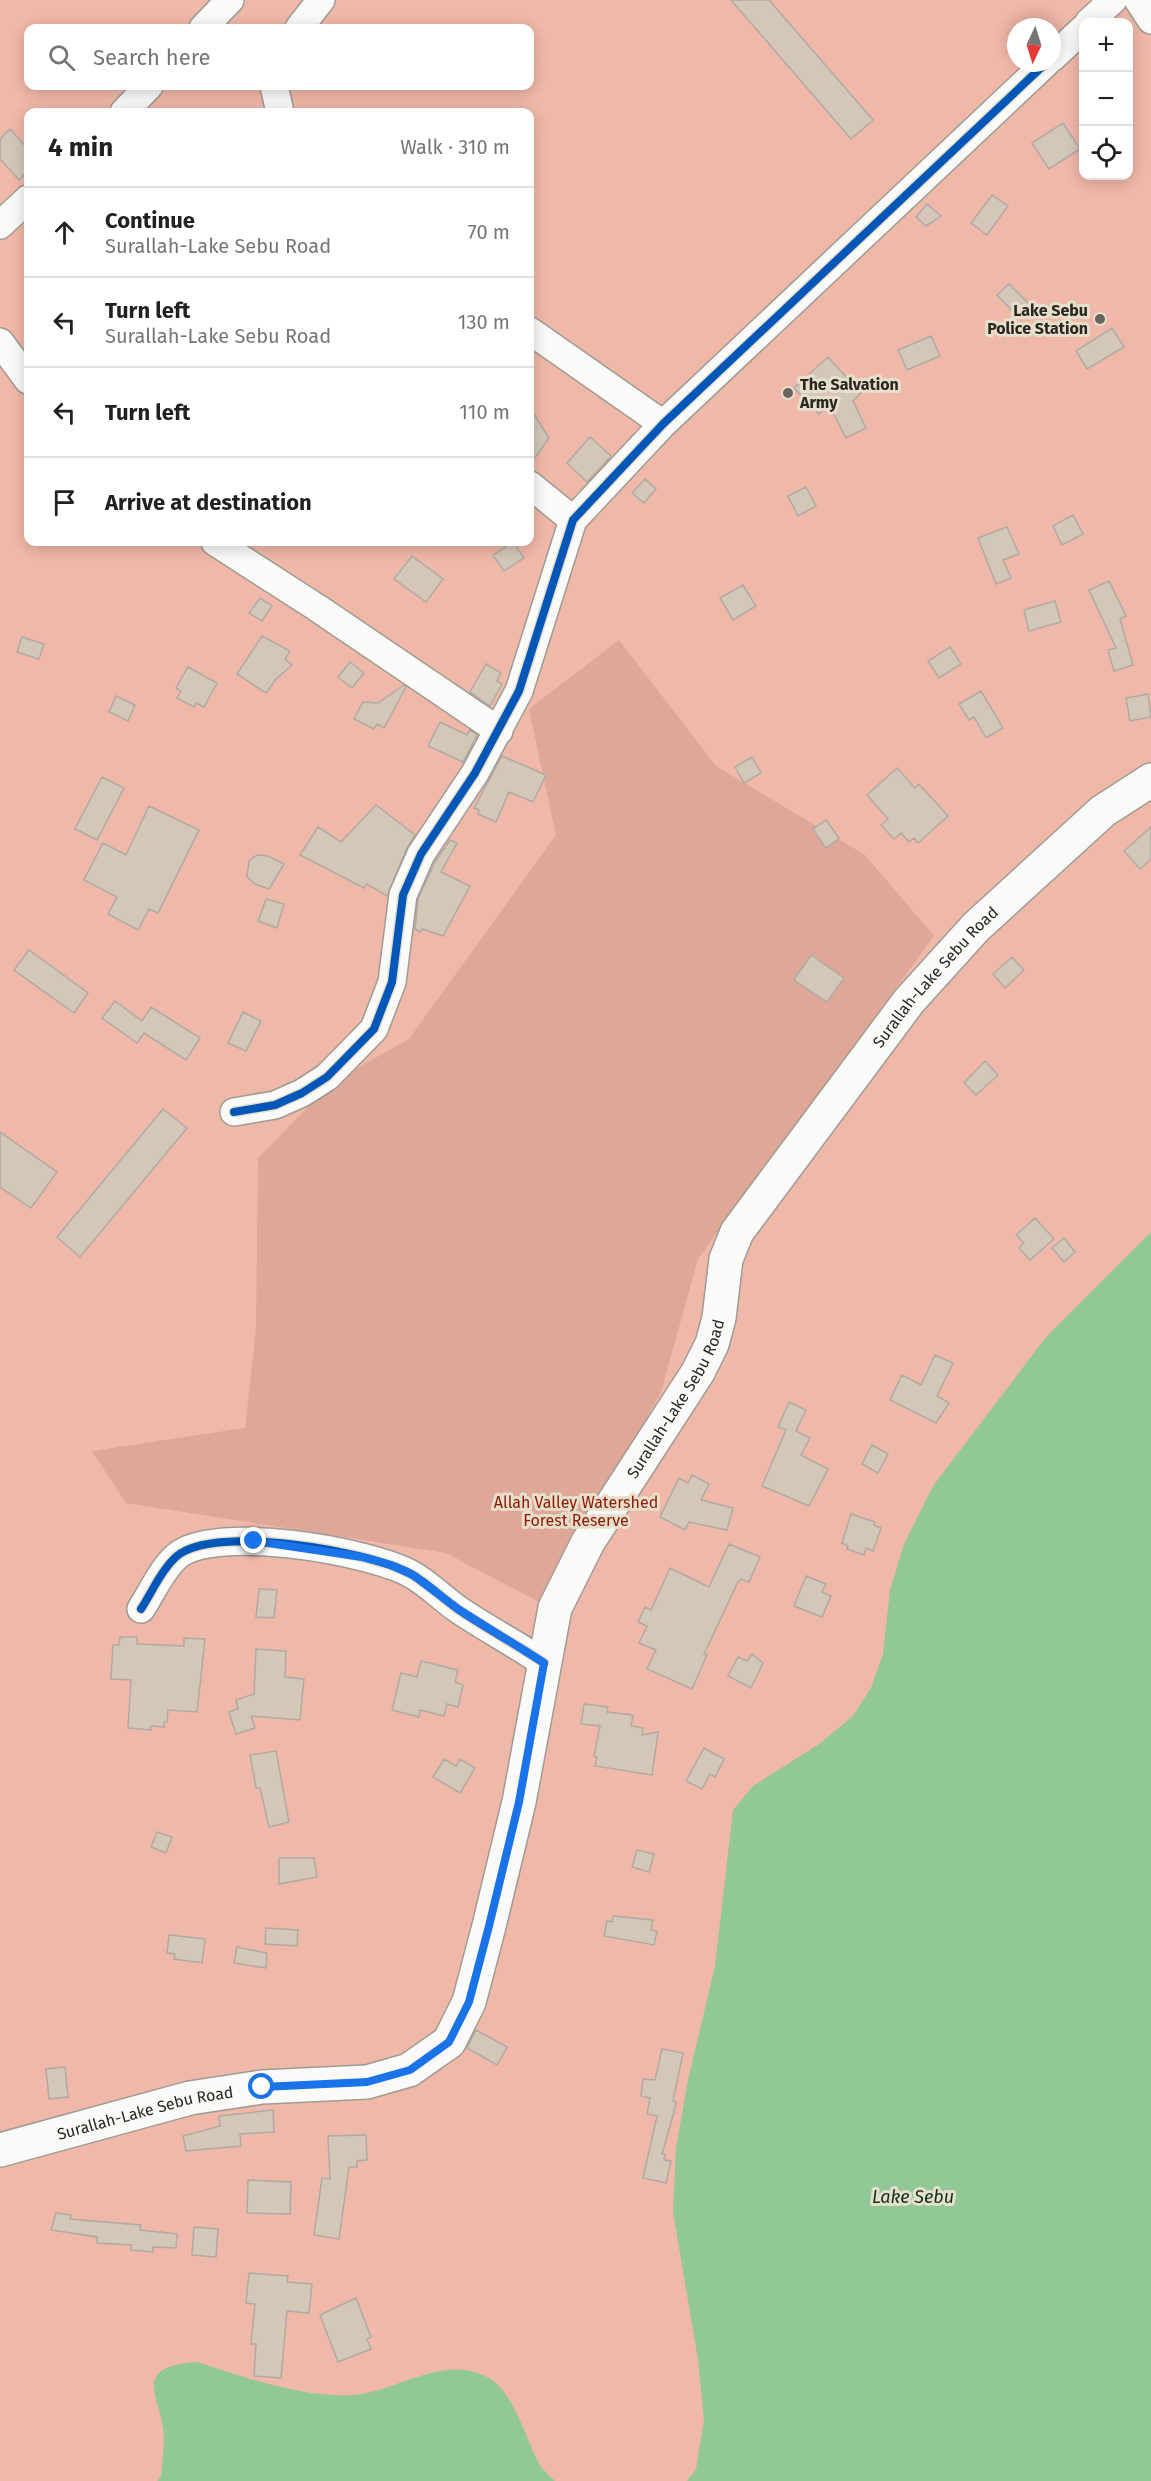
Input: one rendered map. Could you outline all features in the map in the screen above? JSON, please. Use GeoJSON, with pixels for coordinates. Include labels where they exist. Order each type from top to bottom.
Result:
{"type":"FeatureCollection","features":[{"type":"Feature","properties":{"kind":"main road","name":"Surallah-Lake Sebu Road"},"geometry":{"type":"LineString","coordinates":[[0,2150],[190,2098],[262,2087],[367,2082],[410,2070],[449,2042],[469,2002],[489,1926],[519,1802],[555,1608],[588,1542],[698,1372],[712,1344],[726,1259],[737,1232],[909,1001],[976,927],[1102,811],[1151,780]]}},
{"type":"Feature","properties":{"kind":"street"},"geometry":{"type":"LineString","coordinates":[[207,24],[230,0]]}},
{"type":"Feature","properties":{"kind":"street"},"geometry":{"type":"LineString","coordinates":[[302,24],[321,0]]}},
{"type":"Feature","properties":{"kind":"street"},"geometry":{"type":"LineString","coordinates":[[1093,18],[1113,0]]}},
{"type":"Feature","properties":{"kind":"street"},"geometry":{"type":"LineString","coordinates":[[1138,0],[1151,20]]}},
{"type":"Feature","properties":{"kind":"street"},"geometry":{"type":"LineString","coordinates":[[1061,49],[1079,32]]}},
{"type":"Feature","properties":{"kind":"street"},"geometry":{"type":"LineString","coordinates":[[234,1112],[274,1106],[302,1093],[327,1077],[374,1029],[392,982],[403,896],[421,854],[475,774],[519,691],[537,642],[573,520],[663,424],[1036,72]]}},
{"type":"Feature","properties":{"kind":"street"},"geometry":{"type":"LineString","coordinates":[[128,108],[145,90]]}},
{"type":"Feature","properties":{"kind":"street"},"geometry":{"type":"LineString","coordinates":[[275,90],[279,108]]}},
{"type":"Feature","properties":{"kind":"street"},"geometry":{"type":"LineString","coordinates":[[0,225],[24,203]]}},
{"type":"Feature","properties":{"kind":"street"},"geometry":{"type":"LineString","coordinates":[[534,334],[663,424]]}},
{"type":"Feature","properties":{"kind":"street"},"geometry":{"type":"LineString","coordinates":[[0,342],[24,375]]}},
{"type":"Feature","properties":{"kind":"street"},"geometry":{"type":"LineString","coordinates":[[534,488],[573,520]]}},
{"type":"Feature","properties":{"kind":"street"},"geometry":{"type":"LineString","coordinates":[[221,546],[316,606],[499,732]]}},
{"type":"Feature","properties":{"kind":"street"},"geometry":{"type":"LineString","coordinates":[[141,1609],[177,1557],[198,1545],[222,1541],[254,1541],[314,1549],[362,1557],[391,1565],[413,1575],[458,1609],[544,1663]]}},
{"type":"Feature","properties":{"kind":"green space","name":"Allah Valley Watershed Forest Reserve"},"geometry":{"type":"Polygon","coordinates":[[[0,0],[1151,0],[1151,2481],[0,2481],[0,0]]]}},
{"type":"Feature","properties":{"kind":"green space"},"geometry":{"type":"Polygon","coordinates":[[[619,640],[716,766],[865,855],[934,936],[698,1259],[661,1392],[543,1604],[446,1553],[126,1503],[92,1451],[245,1428],[256,1328],[258,1158],[334,1081],[409,1039],[556,835],[529,709],[619,640]]]}},
{"type":"Feature","properties":{"kind":"water","name":"Lake Sebu"},"geometry":{"type":"Polygon","coordinates":[[[1151,1232],[1151,2481],[687,2481],[696,2469],[704,2420],[698,2360],[673,2212],[676,2148],[688,2080],[715,1966],[733,1810],[753,1786],[819,1744],[853,1716],[871,1688],[883,1654],[890,1590],[904,1544],[933,1486],[1046,1337],[1151,1232]]]}},
{"type":"Feature","properties":{"kind":"water"},"geometry":{"type":"Polygon","coordinates":[[[197,2362],[294,2390],[334,2395],[370,2392],[435,2372],[468,2371],[485,2376],[504,2392],[512,2404],[536,2458],[555,2481],[157,2481],[161,2476],[164,2438],[154,2387],[156,2378],[162,2370],[175,2365],[197,2362]]]}},
{"type":"Feature","properties":{"kind":"building"},"geometry":{"type":"Polygon","coordinates":[[[731,0],[769,0],[873,120],[851,139],[731,0]]]}},
{"type":"Feature","properties":{"kind":"building"},"geometry":{"type":"Polygon","coordinates":[[[1063,123],[1079,150],[1049,169],[1032,143],[1063,123]]]}},
{"type":"Feature","properties":{"kind":"building"},"geometry":{"type":"Polygon","coordinates":[[[10,129],[24,145],[24,175],[19,180],[0,159],[0,139],[10,129]]]}},
{"type":"Feature","properties":{"kind":"building"},"geometry":{"type":"Polygon","coordinates":[[[992,195],[1008,206],[987,235],[971,223],[992,195]]]}},
{"type":"Feature","properties":{"kind":"building"},"geometry":{"type":"Polygon","coordinates":[[[927,204],[941,216],[926,226],[916,217],[927,204]]]}},
{"type":"Feature","properties":{"kind":"building"},"geometry":{"type":"Polygon","coordinates":[[[1009,284],[1030,305],[1018,317],[997,295],[1009,284]]]}},
{"type":"Feature","properties":{"kind":"building"},"geometry":{"type":"Polygon","coordinates":[[[1112,328],[1124,347],[1087,369],[1076,351],[1112,328]]]}},
{"type":"Feature","properties":{"kind":"building"},"geometry":{"type":"Polygon","coordinates":[[[931,336],[940,356],[907,370],[898,350],[931,336]]]}},
{"type":"Feature","properties":{"kind":"building"},"geometry":{"type":"Polygon","coordinates":[[[828,357],[861,393],[853,401],[866,428],[846,438],[829,405],[819,414],[794,388],[828,357]]]}},
{"type":"Feature","properties":{"kind":"building"},"geometry":{"type":"Polygon","coordinates":[[[534,414],[549,438],[534,459],[534,414]]]}},
{"type":"Feature","properties":{"kind":"building"},"geometry":{"type":"Polygon","coordinates":[[[590,437],[611,456],[587,482],[567,463],[590,437]]]}},
{"type":"Feature","properties":{"kind":"building"},"geometry":{"type":"Polygon","coordinates":[[[645,479],[656,489],[644,503],[632,493],[645,479]]]}},
{"type":"Feature","properties":{"kind":"building"},"geometry":{"type":"Polygon","coordinates":[[[806,487],[816,506],[798,516],[788,496],[806,487]]]}},
{"type":"Feature","properties":{"kind":"building"},"geometry":{"type":"Polygon","coordinates":[[[1073,515],[1083,534],[1062,545],[1053,526],[1073,515]]]}},
{"type":"Feature","properties":{"kind":"building"},"geometry":{"type":"Polygon","coordinates":[[[1007,527],[1019,554],[1003,560],[1011,578],[996,584],[978,538],[1007,527]]]}},
{"type":"Feature","properties":{"kind":"building"},"geometry":{"type":"Polygon","coordinates":[[[507,546],[516,546],[524,558],[504,571],[493,555],[507,546]]]}},
{"type":"Feature","properties":{"kind":"building"},"geometry":{"type":"Polygon","coordinates":[[[412,556],[443,579],[426,602],[394,579],[412,556]]]}},
{"type":"Feature","properties":{"kind":"building"},"geometry":{"type":"Polygon","coordinates":[[[1109,581],[1126,616],[1120,619],[1133,665],[1114,671],[1108,650],[1116,648],[1089,590],[1109,581]]]}},
{"type":"Feature","properties":{"kind":"building"},"geometry":{"type":"Polygon","coordinates":[[[743,585],[756,606],[733,620],[720,598],[743,585]]]}},
{"type":"Feature","properties":{"kind":"building"},"geometry":{"type":"Polygon","coordinates":[[[260,598],[272,606],[262,621],[249,613],[260,598]]]}},
{"type":"Feature","properties":{"kind":"building"},"geometry":{"type":"Polygon","coordinates":[[[1055,601],[1061,622],[1029,631],[1024,610],[1055,601]]]}},
{"type":"Feature","properties":{"kind":"building"},"geometry":{"type":"Polygon","coordinates":[[[262,636],[290,651],[285,659],[292,665],[276,679],[266,693],[237,674],[262,636]]]}},
{"type":"Feature","properties":{"kind":"building"},"geometry":{"type":"Polygon","coordinates":[[[22,637],[44,644],[39,659],[17,652],[22,637]]]}},
{"type":"Feature","properties":{"kind":"building"},"geometry":{"type":"Polygon","coordinates":[[[950,647],[961,664],[939,678],[928,661],[950,647]]]}},
{"type":"Feature","properties":{"kind":"building"},"geometry":{"type":"Polygon","coordinates":[[[350,662],[364,673],[352,688],[338,677],[350,662]]]}},
{"type":"Feature","properties":{"kind":"building"},"geometry":{"type":"Polygon","coordinates":[[[486,664],[501,673],[497,681],[502,684],[490,706],[470,692],[486,664]]]}},
{"type":"Feature","properties":{"kind":"building"},"geometry":{"type":"Polygon","coordinates":[[[188,667],[217,683],[204,707],[196,703],[194,707],[177,698],[181,691],[176,688],[188,667]]]}},
{"type":"Feature","properties":{"kind":"building"},"geometry":{"type":"Polygon","coordinates":[[[404,685],[406,687],[384,728],[377,724],[374,729],[354,719],[363,702],[378,703],[404,685]]]}},
{"type":"Feature","properties":{"kind":"building"},"geometry":{"type":"Polygon","coordinates":[[[981,691],[1003,728],[986,738],[974,717],[969,720],[959,704],[981,691]]]}},
{"type":"Feature","properties":{"kind":"building"},"geometry":{"type":"Polygon","coordinates":[[[1148,694],[1151,717],[1130,721],[1126,698],[1148,694]]]}},
{"type":"Feature","properties":{"kind":"building"},"geometry":{"type":"Polygon","coordinates":[[[116,696],[135,705],[128,721],[109,712],[116,696]]]}},
{"type":"Feature","properties":{"kind":"building"},"geometry":{"type":"Polygon","coordinates":[[[440,722],[467,735],[470,730],[477,735],[463,762],[428,746],[440,722]]]}},
{"type":"Feature","properties":{"kind":"building"},"geometry":{"type":"Polygon","coordinates":[[[502,756],[546,775],[533,802],[509,792],[496,822],[478,814],[479,810],[474,808],[502,756]]]}},
{"type":"Feature","properties":{"kind":"building"},"geometry":{"type":"Polygon","coordinates":[[[752,757],[761,773],[744,783],[735,767],[752,757]]]}},
{"type":"Feature","properties":{"kind":"building"},"geometry":{"type":"Polygon","coordinates":[[[897,768],[915,788],[919,784],[948,816],[918,843],[914,838],[909,842],[901,833],[894,839],[881,825],[888,819],[867,795],[897,768]]]}},
{"type":"Feature","properties":{"kind":"building"},"geometry":{"type":"Polygon","coordinates":[[[102,777],[124,788],[97,840],[75,829],[102,777]]]}},
{"type":"Feature","properties":{"kind":"building"},"geometry":{"type":"Polygon","coordinates":[[[376,805],[415,835],[407,848],[387,896],[367,884],[364,888],[300,855],[318,827],[341,842],[376,805]]]}},
{"type":"Feature","properties":{"kind":"building"},"geometry":{"type":"Polygon","coordinates":[[[149,806],[199,830],[158,913],[149,909],[138,930],[108,914],[117,897],[84,880],[103,843],[126,855],[149,806]]]}},
{"type":"Feature","properties":{"kind":"building"},"geometry":{"type":"Polygon","coordinates":[[[826,820],[839,838],[826,848],[813,829],[826,820]]]}},
{"type":"Feature","properties":{"kind":"building"},"geometry":{"type":"Polygon","coordinates":[[[1151,827],[1151,859],[1140,869],[1124,851],[1151,827]]]}},
{"type":"Feature","properties":{"kind":"building"},"geometry":{"type":"Polygon","coordinates":[[[450,840],[457,843],[441,872],[470,886],[443,936],[422,929],[420,932],[415,929],[418,899],[435,862],[450,840]]]}},
{"type":"Feature","properties":{"kind":"building"},"geometry":{"type":"Polygon","coordinates":[[[257,855],[268,856],[284,864],[269,889],[255,884],[247,877],[249,861],[257,855]]]}},
{"type":"Feature","properties":{"kind":"building"},"geometry":{"type":"Polygon","coordinates":[[[266,899],[284,904],[277,928],[258,921],[266,899]]]}},
{"type":"Feature","properties":{"kind":"building"},"geometry":{"type":"Polygon","coordinates":[[[29,950],[88,993],[74,1013],[14,970],[29,950]]]}},
{"type":"Feature","properties":{"kind":"building"},"geometry":{"type":"Polygon","coordinates":[[[811,955],[844,978],[827,1002],[794,980],[811,955]]]}},
{"type":"Feature","properties":{"kind":"building"},"geometry":{"type":"Polygon","coordinates":[[[1012,957],[1024,970],[1005,988],[993,974],[1012,957]]]}},
{"type":"Feature","properties":{"kind":"building"},"geometry":{"type":"Polygon","coordinates":[[[115,1001],[142,1021],[151,1007],[200,1038],[186,1060],[144,1033],[137,1043],[102,1018],[115,1001]]]}},
{"type":"Feature","properties":{"kind":"building"},"geometry":{"type":"Polygon","coordinates":[[[243,1012],[261,1021],[246,1051],[228,1043],[243,1012]]]}},
{"type":"Feature","properties":{"kind":"building"},"geometry":{"type":"Polygon","coordinates":[[[985,1061],[998,1075],[976,1095],[964,1083],[985,1061]]]}},
{"type":"Feature","properties":{"kind":"building"},"geometry":{"type":"Polygon","coordinates":[[[163,1109],[187,1128],[80,1257],[57,1237],[163,1109]]]}},
{"type":"Feature","properties":{"kind":"building"},"geometry":{"type":"Polygon","coordinates":[[[0,1132],[57,1172],[31,1208],[0,1187],[0,1132]]]}},
{"type":"Feature","properties":{"kind":"building"},"geometry":{"type":"Polygon","coordinates":[[[1035,1218],[1054,1239],[1030,1260],[1019,1248],[1024,1243],[1016,1235],[1035,1218]]]}},
{"type":"Feature","properties":{"kind":"building"},"geometry":{"type":"Polygon","coordinates":[[[1064,1238],[1075,1252],[1064,1262],[1052,1248],[1064,1238]]]}},
{"type":"Feature","properties":{"kind":"building"},"geometry":{"type":"Polygon","coordinates":[[[935,1355],[953,1363],[937,1396],[949,1403],[936,1423],[890,1400],[902,1375],[921,1385],[935,1355]]]}},
{"type":"Feature","properties":{"kind":"building"},"geometry":{"type":"Polygon","coordinates":[[[789,1402],[806,1410],[796,1431],[810,1438],[801,1455],[828,1469],[809,1506],[762,1486],[786,1430],[778,1427],[789,1402]]]}},
{"type":"Feature","properties":{"kind":"building"},"geometry":{"type":"Polygon","coordinates":[[[872,1445],[888,1454],[878,1473],[862,1464],[872,1445]]]}},
{"type":"Feature","properties":{"kind":"building"},"geometry":{"type":"Polygon","coordinates":[[[692,1475],[709,1484],[701,1500],[733,1508],[727,1530],[689,1522],[685,1530],[660,1517],[679,1478],[688,1483],[692,1475]]]}},
{"type":"Feature","properties":{"kind":"building"},"geometry":{"type":"Polygon","coordinates":[[[851,1514],[875,1522],[874,1525],[881,1528],[873,1551],[866,1548],[864,1555],[847,1549],[848,1546],[842,1543],[851,1514]]]}},
{"type":"Feature","properties":{"kind":"building"},"geometry":{"type":"Polygon","coordinates":[[[729,1544],[760,1557],[749,1582],[741,1579],[738,1582],[704,1654],[707,1655],[692,1689],[647,1669],[656,1650],[639,1643],[647,1626],[638,1622],[645,1607],[651,1610],[670,1568],[709,1587],[729,1544]]]}},
{"type":"Feature","properties":{"kind":"building"},"geometry":{"type":"Polygon","coordinates":[[[806,1576],[826,1584],[822,1592],[831,1596],[822,1617],[794,1606],[806,1576]]]}},
{"type":"Feature","properties":{"kind":"building"},"geometry":{"type":"Polygon","coordinates":[[[259,1589],[277,1590],[274,1618],[256,1617],[259,1589]]]}},
{"type":"Feature","properties":{"kind":"building"},"geometry":{"type":"Polygon","coordinates":[[[120,1637],[137,1637],[137,1644],[184,1646],[184,1638],[205,1639],[197,1712],[168,1710],[164,1727],[151,1726],[151,1730],[128,1728],[131,1680],[111,1679],[113,1645],[119,1645],[120,1637]]]}},
{"type":"Feature","properties":{"kind":"building"},"geometry":{"type":"Polygon","coordinates":[[[256,1649],[286,1651],[285,1677],[304,1679],[300,1720],[251,1716],[255,1728],[236,1734],[229,1712],[238,1709],[236,1700],[254,1694],[256,1649]]]}},
{"type":"Feature","properties":{"kind":"building"},"geometry":{"type":"Polygon","coordinates":[[[752,1654],[763,1663],[751,1688],[728,1676],[738,1657],[747,1661],[752,1654]]]}},
{"type":"Feature","properties":{"kind":"building"},"geometry":{"type":"Polygon","coordinates":[[[421,1661],[458,1670],[455,1682],[463,1685],[458,1707],[447,1704],[444,1716],[420,1710],[419,1717],[392,1710],[401,1673],[417,1677],[421,1661]]]}},
{"type":"Feature","properties":{"kind":"building"},"geometry":{"type":"Polygon","coordinates":[[[584,1704],[608,1707],[607,1712],[633,1715],[631,1726],[643,1728],[642,1735],[658,1732],[652,1775],[595,1766],[597,1757],[594,1756],[600,1726],[581,1724],[584,1704]]]}},
{"type":"Feature","properties":{"kind":"building"},"geometry":{"type":"Polygon","coordinates":[[[704,1748],[724,1759],[715,1777],[710,1774],[702,1789],[686,1781],[704,1748]]]}},
{"type":"Feature","properties":{"kind":"building"},"geometry":{"type":"Polygon","coordinates":[[[276,1751],[289,1822],[269,1827],[260,1788],[256,1788],[250,1755],[276,1751]]]}},
{"type":"Feature","properties":{"kind":"building"},"geometry":{"type":"Polygon","coordinates":[[[444,1759],[456,1766],[460,1759],[475,1768],[460,1793],[433,1777],[444,1759]]]}},
{"type":"Feature","properties":{"kind":"building"},"geometry":{"type":"Polygon","coordinates":[[[157,1832],[172,1837],[166,1853],[151,1847],[157,1832]]]}},
{"type":"Feature","properties":{"kind":"building"},"geometry":{"type":"Polygon","coordinates":[[[637,1850],[654,1854],[649,1872],[632,1867],[637,1850]]]}},
{"type":"Feature","properties":{"kind":"building"},"geometry":{"type":"Polygon","coordinates":[[[279,1858],[314,1858],[317,1877],[279,1884],[279,1858]]]}},
{"type":"Feature","properties":{"kind":"building"},"geometry":{"type":"Polygon","coordinates":[[[613,1916],[653,1920],[651,1930],[657,1931],[654,1945],[604,1936],[607,1921],[612,1922],[613,1916]]]}},
{"type":"Feature","properties":{"kind":"building"},"geometry":{"type":"Polygon","coordinates":[[[266,1928],[298,1930],[297,1946],[265,1944],[266,1928]]]}},
{"type":"Feature","properties":{"kind":"building"},"geometry":{"type":"Polygon","coordinates":[[[169,1935],[205,1939],[202,1963],[174,1959],[175,1954],[167,1953],[169,1935]]]}},
{"type":"Feature","properties":{"kind":"building"},"geometry":{"type":"Polygon","coordinates":[[[237,1947],[267,1953],[266,1968],[234,1963],[237,1947]]]}},
{"type":"Feature","properties":{"kind":"building"},"geometry":{"type":"Polygon","coordinates":[[[476,2030],[507,2047],[497,2065],[467,2048],[476,2030]]]}},
{"type":"Feature","properties":{"kind":"building"},"geometry":{"type":"Polygon","coordinates":[[[662,2049],[683,2053],[673,2101],[676,2102],[674,2112],[662,2154],[665,2154],[664,2160],[671,2161],[666,2183],[643,2178],[657,2116],[647,2114],[650,2098],[641,2096],[643,2079],[655,2080],[662,2049]]]}},
{"type":"Feature","properties":{"kind":"building"},"geometry":{"type":"Polygon","coordinates":[[[65,2067],[68,2097],[49,2099],[46,2069],[65,2067]]]}},
{"type":"Feature","properties":{"kind":"building"},"geometry":{"type":"Polygon","coordinates":[[[273,2110],[274,2132],[240,2134],[241,2146],[186,2151],[183,2136],[220,2126],[219,2116],[273,2110]]]}},
{"type":"Feature","properties":{"kind":"building"},"geometry":{"type":"Polygon","coordinates":[[[366,2135],[367,2160],[357,2161],[357,2167],[349,2167],[339,2239],[314,2235],[322,2178],[330,2179],[328,2136],[366,2135]]]}},
{"type":"Feature","properties":{"kind":"building"},"geometry":{"type":"Polygon","coordinates":[[[248,2180],[291,2182],[290,2214],[247,2213],[248,2180]]]}},
{"type":"Feature","properties":{"kind":"building"},"geometry":{"type":"Polygon","coordinates":[[[56,2213],[71,2215],[70,2219],[141,2225],[140,2230],[177,2234],[176,2248],[153,2247],[153,2252],[131,2250],[131,2245],[97,2243],[97,2237],[51,2230],[56,2213]]]}},
{"type":"Feature","properties":{"kind":"building"},"geometry":{"type":"Polygon","coordinates":[[[194,2227],[218,2229],[216,2257],[192,2255],[194,2227]]]}},
{"type":"Feature","properties":{"kind":"building"},"geometry":{"type":"Polygon","coordinates":[[[249,2273],[288,2276],[287,2282],[312,2284],[309,2313],[287,2311],[281,2378],[254,2376],[256,2344],[251,2344],[255,2304],[246,2303],[249,2273]]]}},
{"type":"Feature","properties":{"kind":"building"},"geometry":{"type":"Polygon","coordinates":[[[356,2298],[371,2337],[367,2339],[371,2349],[338,2362],[320,2315],[356,2298]]]}},
{"type":"Feature","properties":{"kind":"cycle path"},"geometry":{"type":"LineString","coordinates":[[234,1112],[275,1105],[302,1093],[327,1077],[374,1029],[392,982],[403,895],[421,854],[475,773],[519,691],[573,520],[663,424],[1036,72]]}},
{"type":"Feature","properties":{"kind":"cycle path"},"geometry":{"type":"LineString","coordinates":[[141,1609],[172,1561],[177,1556],[197,1547],[224,1542],[293,1544],[362,1557],[411,1574],[459,1610],[544,1663]]}},
{"type":"Feature","properties":{"kind":"place","name":"Lake Sebu Police Station"},"geometry":{"type":"Point","coordinates":[1100,319]}},
{"type":"Feature","properties":{"kind":"place","name":"The Salvation Army"},"geometry":{"type":"Point","coordinates":[788,393]}},
{"type":"Feature","properties":{"kind":"route"},"geometry":{"type":"LineString","coordinates":[[254,1541],[362,1557],[391,1565],[413,1575],[458,1609],[544,1663],[519,1802],[489,1926],[469,2002],[449,2042],[410,2070],[367,2082],[262,2087]]}}]}
